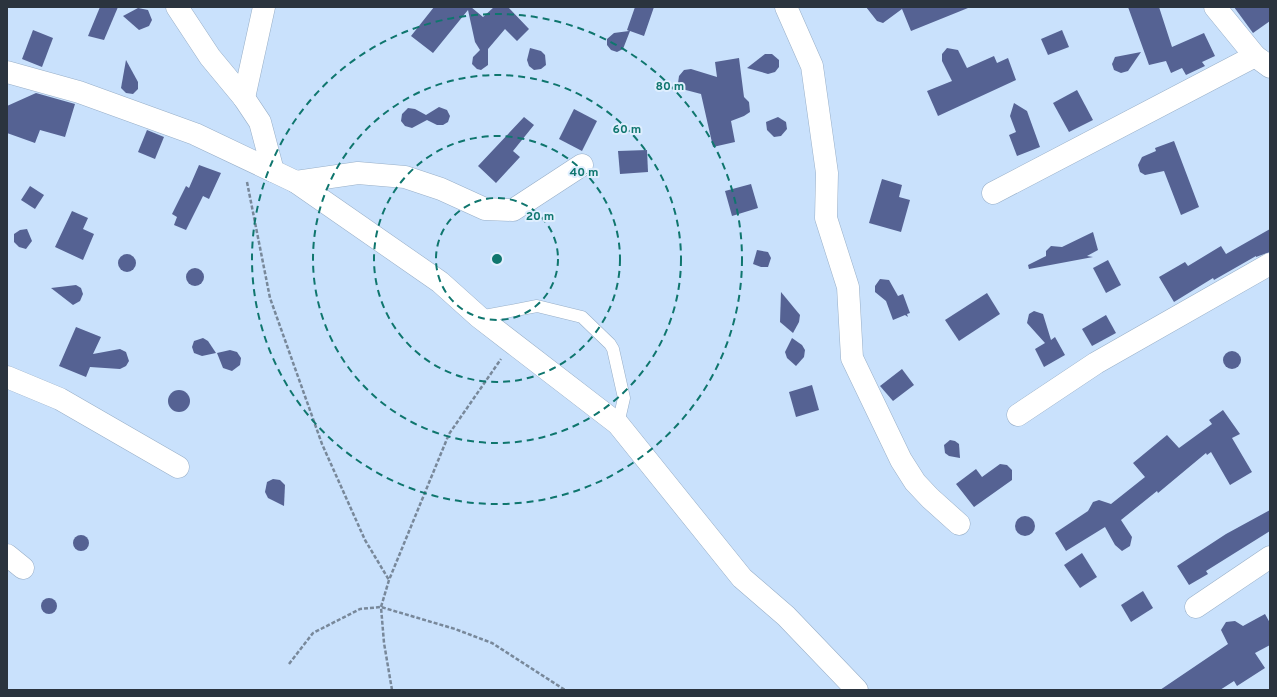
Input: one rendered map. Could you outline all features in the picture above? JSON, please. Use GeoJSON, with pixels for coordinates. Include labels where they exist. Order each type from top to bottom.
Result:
{"type":"FeatureCollection","features":[{"type":"Feature","properties":{"kind":"street"},"geometry":{"type":"LineString","coordinates":[[177,7],[210,57],[244,98],[260,122],[273,171]]}},
{"type":"Feature","properties":{"kind":"street"},"geometry":{"type":"LineString","coordinates":[[244,98],[264,7]]}},
{"type":"Feature","properties":{"kind":"street"},"geometry":{"type":"LineString","coordinates":[[786,7],[812,66],[827,173],[826,218],[848,287],[852,358],[901,460],[915,482],[959,524]]}},
{"type":"Feature","properties":{"kind":"street"},"geometry":{"type":"LineString","coordinates":[[993,193],[1266,63],[1215,7]]}},
{"type":"Feature","properties":{"kind":"street"},"geometry":{"type":"LineString","coordinates":[[7,72],[79,92],[195,134],[296,182],[440,282],[479,317],[618,424],[742,578],[786,616],[856,690]]}},
{"type":"Feature","properties":{"kind":"street"},"geometry":{"type":"LineString","coordinates":[[296,182],[358,173],[405,177],[441,189],[485,209],[512,210],[582,165]]}},
{"type":"Feature","properties":{"kind":"street"},"geometry":{"type":"LineString","coordinates":[[1018,415],[1096,363],[1270,264]]}},
{"type":"Feature","properties":{"kind":"street"},"geometry":{"type":"LineString","coordinates":[[7,377],[60,399],[178,467]]}},
{"type":"Feature","properties":{"kind":"street"},"geometry":{"type":"LineString","coordinates":[[1196,608],[1270,557]]}},
{"type":"Feature","properties":{"kind":"lane"},"geometry":{"type":"LineString","coordinates":[[479,317],[534,306],[582,317],[610,344],[612,349],[624,398],[618,424]]}},
{"type":"Feature","properties":{"kind":"path"},"geometry":{"type":"LineString","coordinates":[[243,158],[270,298],[322,444],[365,540],[389,580]]}},
{"type":"Feature","properties":{"kind":"path"},"geometry":{"type":"LineString","coordinates":[[392,690],[384,643],[381,607],[389,580],[449,434],[512,342]]}},
{"type":"Feature","properties":{"kind":"path"},"geometry":{"type":"LineString","coordinates":[[289,664],[313,632],[360,609],[381,607],[455,629],[492,643],[565,690]]}},
{"type":"Feature","properties":{"kind":"building"},"geometry":{"type":"Polygon","coordinates":[[[100,7],[118,7],[104,40],[88,36],[100,7]]]}},
{"type":"Feature","properties":{"kind":"building"},"geometry":{"type":"Polygon","coordinates":[[[434,7],[471,7],[483,17],[494,7],[508,7],[529,29],[517,41],[505,29],[488,49],[488,65],[481,70],[477,69],[472,64],[473,57],[480,50],[475,42],[468,10],[433,53],[411,36],[434,7]]]}},
{"type":"Feature","properties":{"kind":"building"},"geometry":{"type":"Polygon","coordinates":[[[635,7],[654,7],[644,36],[630,31],[623,49],[617,52],[611,50],[607,45],[607,39],[614,33],[629,31],[627,30],[635,7]]]}},
{"type":"Feature","properties":{"kind":"building"},"geometry":{"type":"Polygon","coordinates":[[[866,7],[968,8],[911,31],[902,9],[883,23],[877,21],[866,7]]]}},
{"type":"Feature","properties":{"kind":"building"},"geometry":{"type":"Polygon","coordinates":[[[1128,7],[1159,7],[1172,47],[1204,33],[1215,56],[1202,62],[1205,66],[1186,75],[1182,68],[1171,73],[1166,61],[1149,65],[1128,7]]]}},
{"type":"Feature","properties":{"kind":"building"},"geometry":{"type":"Polygon","coordinates":[[[1234,7],[1270,7],[1270,21],[1253,33],[1234,7]]]}},
{"type":"Feature","properties":{"kind":"building"},"geometry":{"type":"Polygon","coordinates":[[[138,8],[148,10],[152,20],[149,26],[139,30],[123,16],[138,8]]]}},
{"type":"Feature","properties":{"kind":"building"},"geometry":{"type":"Polygon","coordinates":[[[33,30],[53,38],[42,67],[22,59],[33,30]]]}},
{"type":"Feature","properties":{"kind":"building"},"geometry":{"type":"Polygon","coordinates":[[[1062,30],[1069,47],[1048,55],[1041,39],[1062,30]]]}},
{"type":"Feature","properties":{"kind":"building"},"geometry":{"type":"Polygon","coordinates":[[[530,48],[541,51],[545,55],[546,65],[541,69],[534,70],[529,66],[527,60],[530,48]]]}},
{"type":"Feature","properties":{"kind":"building"},"geometry":{"type":"Polygon","coordinates":[[[947,48],[958,50],[967,68],[994,56],[997,63],[1008,58],[1016,80],[938,116],[927,91],[952,81],[942,61],[942,54],[947,48]]]}},
{"type":"Feature","properties":{"kind":"building"},"geometry":{"type":"Polygon","coordinates":[[[1141,52],[1128,71],[1121,73],[1114,70],[1112,64],[1115,57],[1141,52]]]}},
{"type":"Feature","properties":{"kind":"building"},"geometry":{"type":"Polygon","coordinates":[[[765,54],[772,54],[779,60],[779,67],[775,72],[768,74],[747,68],[765,54]]]}},
{"type":"Feature","properties":{"kind":"building"},"geometry":{"type":"Polygon","coordinates":[[[739,58],[744,97],[749,102],[750,112],[731,121],[735,142],[713,147],[701,94],[682,89],[678,83],[679,76],[684,70],[691,69],[717,77],[715,62],[739,58]]]}},
{"type":"Feature","properties":{"kind":"building"},"geometry":{"type":"Polygon","coordinates":[[[126,60],[138,82],[138,89],[133,94],[126,93],[121,88],[126,60]]]}},
{"type":"Feature","properties":{"kind":"building"},"geometry":{"type":"Polygon","coordinates":[[[1077,90],[1093,120],[1069,132],[1053,103],[1077,90]]]}},
{"type":"Feature","properties":{"kind":"building"},"geometry":{"type":"Polygon","coordinates":[[[36,93],[75,104],[65,137],[40,130],[35,143],[7,133],[7,106],[36,93]]]}},
{"type":"Feature","properties":{"kind":"building"},"geometry":{"type":"Polygon","coordinates":[[[1014,103],[1027,111],[1040,147],[1017,156],[1009,135],[1016,132],[1010,116],[1014,103]]]}},
{"type":"Feature","properties":{"kind":"building"},"geometry":{"type":"Polygon","coordinates":[[[439,107],[447,110],[450,116],[448,122],[443,125],[437,125],[427,120],[412,128],[405,126],[401,121],[402,114],[408,108],[415,109],[426,115],[439,107]]]}},
{"type":"Feature","properties":{"kind":"building"},"geometry":{"type":"Polygon","coordinates":[[[574,109],[597,121],[582,151],[559,139],[574,109]]]}},
{"type":"Feature","properties":{"kind":"building"},"geometry":{"type":"Polygon","coordinates":[[[524,117],[534,125],[513,151],[520,157],[496,183],[478,166],[524,117]]]}},
{"type":"Feature","properties":{"kind":"building"},"geometry":{"type":"Polygon","coordinates":[[[778,117],[786,122],[787,129],[781,136],[774,137],[767,130],[766,122],[778,117]]]}},
{"type":"Feature","properties":{"kind":"building"},"geometry":{"type":"Polygon","coordinates":[[[147,130],[164,137],[155,159],[138,152],[147,130]]]}},
{"type":"Feature","properties":{"kind":"building"},"geometry":{"type":"Polygon","coordinates":[[[1174,141],[1199,207],[1181,215],[1164,171],[1145,175],[1140,172],[1138,165],[1142,157],[1156,151],[1155,148],[1174,141]]]}},
{"type":"Feature","properties":{"kind":"building"},"geometry":{"type":"Polygon","coordinates":[[[647,150],[648,172],[620,174],[618,151],[647,150]]]}},
{"type":"Feature","properties":{"kind":"building"},"geometry":{"type":"Polygon","coordinates":[[[199,165],[221,173],[209,199],[203,196],[186,230],[174,225],[177,217],[172,214],[186,186],[189,188],[199,165]]]}},
{"type":"Feature","properties":{"kind":"building"},"geometry":{"type":"Polygon","coordinates":[[[882,179],[902,185],[899,197],[910,200],[901,232],[869,223],[882,179]]]}},
{"type":"Feature","properties":{"kind":"building"},"geometry":{"type":"Polygon","coordinates":[[[751,184],[758,208],[732,216],[725,191],[751,184]]]}},
{"type":"Feature","properties":{"kind":"building"},"geometry":{"type":"Polygon","coordinates":[[[30,186],[44,195],[35,209],[21,200],[30,186]]]}},
{"type":"Feature","properties":{"kind":"building"},"geometry":{"type":"Polygon","coordinates":[[[72,211],[88,218],[83,229],[94,234],[83,260],[55,247],[72,211]]]}},
{"type":"Feature","properties":{"kind":"building"},"geometry":{"type":"Polygon","coordinates":[[[27,229],[32,241],[26,249],[19,247],[14,242],[14,234],[20,230],[27,229]]]}},
{"type":"Feature","properties":{"kind":"building"},"geometry":{"type":"Polygon","coordinates":[[[1270,229],[1270,252],[1256,256],[1214,280],[1213,278],[1174,302],[1159,277],[1185,262],[1188,266],[1221,246],[1226,254],[1270,229]]]}},
{"type":"Feature","properties":{"kind":"building"},"geometry":{"type":"Polygon","coordinates":[[[1093,232],[1098,250],[1087,256],[1093,257],[1029,269],[1028,265],[1046,256],[1046,251],[1051,246],[1062,247],[1093,232]]]}},
{"type":"Feature","properties":{"kind":"building"},"geometry":{"type":"Polygon","coordinates":[[[757,250],[768,252],[771,258],[768,267],[761,267],[753,264],[757,250]]]}},
{"type":"Feature","properties":{"kind":"building"},"geometry":{"type":"Polygon","coordinates":[[[127,254],[133,257],[136,263],[133,269],[127,272],[121,269],[118,263],[121,257],[127,254]]]}},
{"type":"Feature","properties":{"kind":"building"},"geometry":{"type":"Polygon","coordinates":[[[1108,260],[1121,285],[1106,293],[1093,268],[1108,260]]]}},
{"type":"Feature","properties":{"kind":"building"},"geometry":{"type":"Polygon","coordinates":[[[195,268],[201,271],[204,277],[201,283],[195,286],[189,283],[186,277],[189,271],[195,268]]]}},
{"type":"Feature","properties":{"kind":"building"},"geometry":{"type":"Polygon","coordinates":[[[880,279],[889,280],[898,296],[903,294],[910,313],[907,314],[908,317],[905,315],[893,320],[886,301],[875,292],[875,286],[880,279]]]}},
{"type":"Feature","properties":{"kind":"building"},"geometry":{"type":"Polygon","coordinates":[[[76,285],[81,288],[83,294],[80,301],[73,305],[51,288],[76,285]]]}},
{"type":"Feature","properties":{"kind":"building"},"geometry":{"type":"Polygon","coordinates":[[[781,292],[800,315],[799,322],[793,333],[780,322],[781,292]]]}},
{"type":"Feature","properties":{"kind":"building"},"geometry":{"type":"Polygon","coordinates":[[[987,293],[1000,314],[959,341],[945,320],[987,293]]]}},
{"type":"Feature","properties":{"kind":"building"},"geometry":{"type":"Polygon","coordinates":[[[1034,311],[1043,314],[1051,340],[1055,337],[1065,355],[1044,367],[1035,349],[1045,343],[1027,323],[1029,314],[1034,311]]]}},
{"type":"Feature","properties":{"kind":"building"},"geometry":{"type":"Polygon","coordinates":[[[1106,315],[1116,333],[1092,346],[1082,329],[1106,315]]]}},
{"type":"Feature","properties":{"kind":"building"},"geometry":{"type":"Polygon","coordinates":[[[76,327],[101,337],[93,354],[120,349],[126,352],[129,361],[126,366],[120,369],[90,367],[86,377],[59,366],[76,327]]]}},
{"type":"Feature","properties":{"kind":"building"},"geometry":{"type":"Polygon","coordinates":[[[203,338],[208,341],[216,353],[202,356],[194,353],[192,347],[194,341],[203,338]]]}},
{"type":"Feature","properties":{"kind":"building"},"geometry":{"type":"Polygon","coordinates":[[[792,338],[802,345],[805,350],[804,357],[796,366],[787,358],[785,352],[792,338]]]}},
{"type":"Feature","properties":{"kind":"building"},"geometry":{"type":"Polygon","coordinates":[[[230,350],[237,352],[241,358],[240,365],[232,371],[223,368],[217,353],[230,350]]]}},
{"type":"Feature","properties":{"kind":"building"},"geometry":{"type":"Polygon","coordinates":[[[1232,351],[1238,354],[1241,360],[1238,366],[1232,369],[1226,366],[1223,360],[1226,354],[1232,351]]]}},
{"type":"Feature","properties":{"kind":"building"},"geometry":{"type":"Polygon","coordinates":[[[902,369],[914,385],[893,401],[880,386],[902,369]]]}},
{"type":"Feature","properties":{"kind":"building"},"geometry":{"type":"Polygon","coordinates":[[[812,385],[819,410],[796,417],[789,392],[812,385]]]}},
{"type":"Feature","properties":{"kind":"building"},"geometry":{"type":"Polygon","coordinates":[[[179,390],[187,393],[190,401],[187,409],[179,412],[171,409],[168,401],[171,393],[179,390]]]}},
{"type":"Feature","properties":{"kind":"building"},"geometry":{"type":"Polygon","coordinates":[[[1223,410],[1240,434],[1232,438],[1252,472],[1230,485],[1211,452],[1207,455],[1206,453],[1158,493],[1157,491],[1121,520],[1132,537],[1130,546],[1122,551],[1115,545],[1105,527],[1066,551],[1055,533],[1088,511],[1093,502],[1099,500],[1111,504],[1145,477],[1133,463],[1167,435],[1179,448],[1212,424],[1209,420],[1223,410]]]}},
{"type":"Feature","properties":{"kind":"building"},"geometry":{"type":"Polygon","coordinates":[[[950,440],[959,444],[960,458],[949,456],[945,453],[944,445],[950,440]]]}},
{"type":"Feature","properties":{"kind":"building"},"geometry":{"type":"Polygon","coordinates":[[[1000,464],[1007,465],[1012,470],[1012,480],[974,507],[956,484],[976,469],[982,477],[1000,464]]]}},
{"type":"Feature","properties":{"kind":"building"},"geometry":{"type":"Polygon","coordinates":[[[273,479],[280,480],[285,485],[284,506],[268,498],[265,492],[267,482],[273,479]]]}},
{"type":"Feature","properties":{"kind":"building"},"geometry":{"type":"Polygon","coordinates":[[[1270,510],[1270,531],[1206,571],[1208,574],[1189,585],[1177,566],[1226,534],[1270,510]]]}},
{"type":"Feature","properties":{"kind":"building"},"geometry":{"type":"Polygon","coordinates":[[[1025,516],[1032,519],[1035,526],[1032,533],[1025,536],[1018,533],[1015,526],[1018,519],[1025,516]]]}},
{"type":"Feature","properties":{"kind":"building"},"geometry":{"type":"Polygon","coordinates":[[[78,535],[84,535],[89,540],[87,549],[84,551],[78,551],[73,546],[73,540],[78,535]]]}},
{"type":"Feature","properties":{"kind":"building"},"geometry":{"type":"Polygon","coordinates":[[[1082,553],[1097,577],[1080,588],[1064,565],[1082,553]]]}},
{"type":"Feature","properties":{"kind":"building"},"geometry":{"type":"Polygon","coordinates":[[[1143,591],[1153,608],[1131,622],[1121,605],[1143,591]]]}},
{"type":"Feature","properties":{"kind":"building"},"geometry":{"type":"Polygon","coordinates":[[[46,598],[52,598],[57,603],[55,612],[52,614],[46,614],[41,609],[41,603],[46,598]]]}},
{"type":"Feature","properties":{"kind":"building"},"geometry":{"type":"Polygon","coordinates":[[[1265,614],[1270,623],[1270,645],[1255,653],[1265,668],[1237,686],[1234,681],[1220,690],[1160,690],[1228,644],[1221,630],[1226,622],[1235,621],[1243,626],[1265,614]]]}}]}
